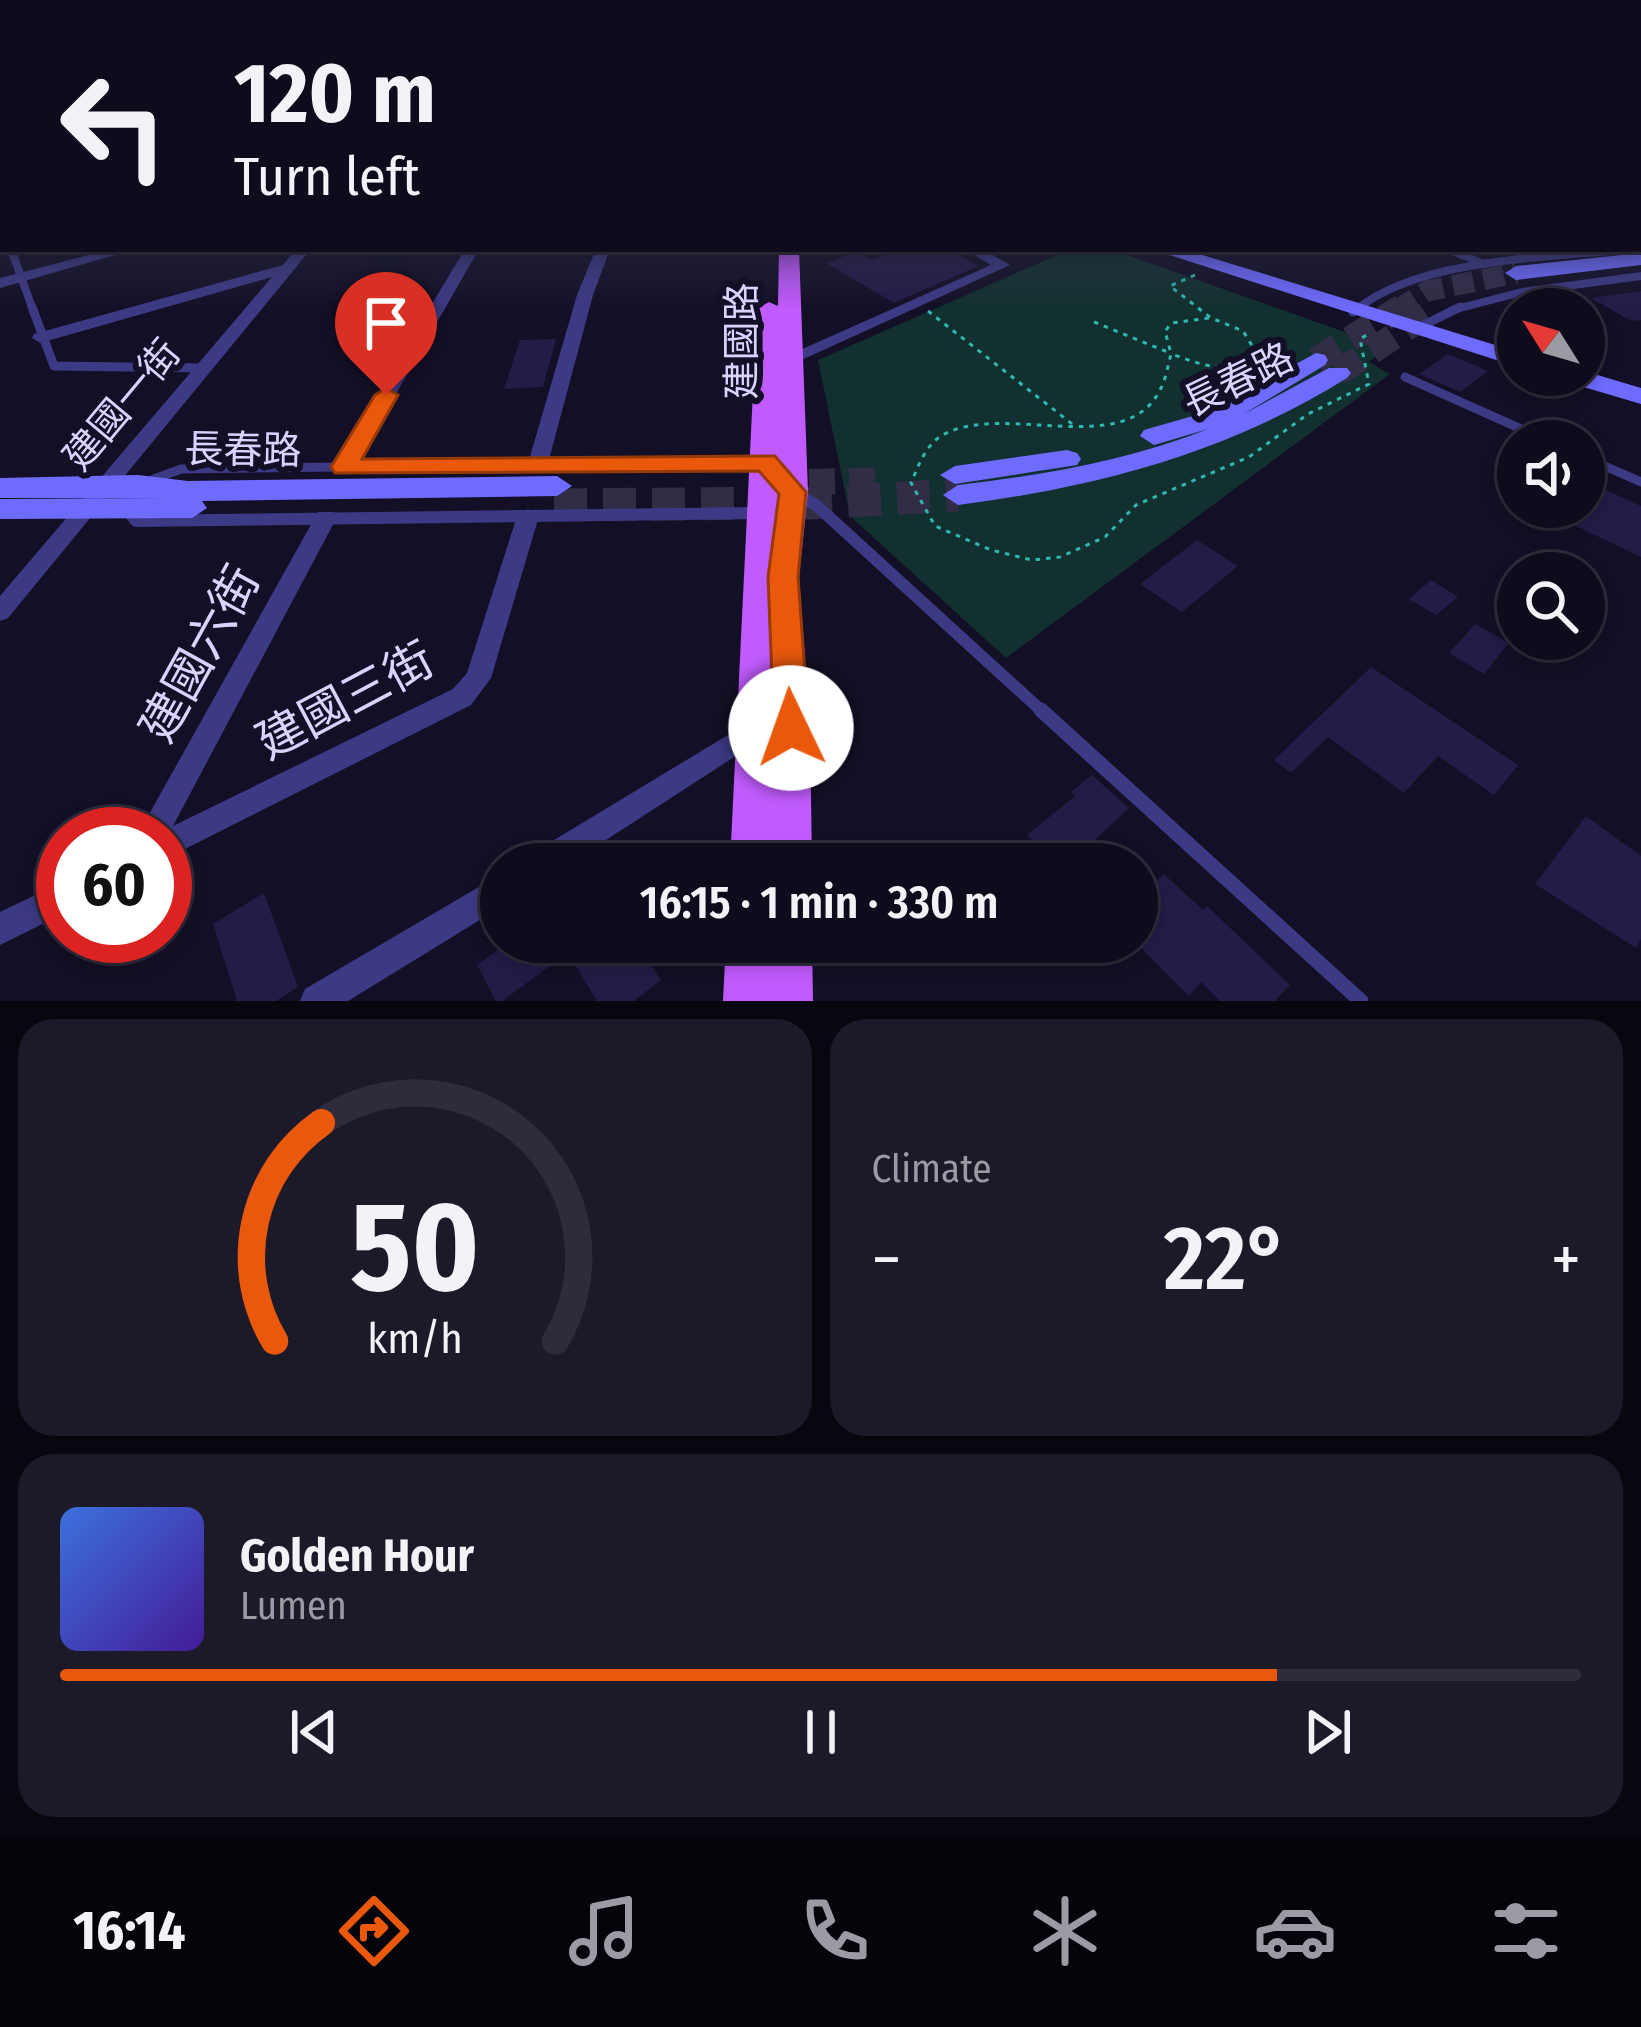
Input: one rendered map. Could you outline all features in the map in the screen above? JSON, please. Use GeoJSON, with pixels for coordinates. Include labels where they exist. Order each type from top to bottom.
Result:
{"type":"FeatureCollection","features":[{"type":"Feature","properties":{"kind":"main road","name":"建國路"},"geometry":{"type":"LineString","coordinates":[[753,843],[771,252]]}},
{"type":"Feature","properties":{"kind":"main road","name":"建國路"},"geometry":{"type":"LineString","coordinates":[[790,252],[793,492],[783,577],[791,728],[790,843]]}},
{"type":"Feature","properties":{"kind":"main road"},"geometry":{"type":"LineString","coordinates":[[747,1001],[748,963]]}},
{"type":"Feature","properties":{"kind":"main road"},"geometry":{"type":"LineString","coordinates":[[789,963],[789,1001]]}},
{"type":"Feature","properties":{"kind":"street"},"geometry":{"type":"LineString","coordinates":[[0,283],[118,252]]}},
{"type":"Feature","properties":{"kind":"street","name":"建國一街"},"geometry":{"type":"LineString","coordinates":[[0,612],[114,497],[208,368],[302,252]]}},
{"type":"Feature","properties":{"kind":"street"},"geometry":{"type":"LineString","coordinates":[[344,467],[470,252]]}},
{"type":"Feature","properties":{"kind":"street","name":"建國三街"},"geometry":{"type":"LineString","coordinates":[[192,832],[462,697],[478,678],[544,494],[585,295],[602,252]]}},
{"type":"Feature","properties":{"kind":"street"},"geometry":{"type":"LineString","coordinates":[[790,359],[1003,265],[977,252]]}},
{"type":"Feature","properties":{"kind":"street"},"geometry":{"type":"LineString","coordinates":[[1183,252],[1497,350]]}},
{"type":"Feature","properties":{"kind":"street"},"geometry":{"type":"LineString","coordinates":[[1451,252],[1490,266]]}},
{"type":"Feature","properties":{"kind":"street"},"geometry":{"type":"LineString","coordinates":[[1641,259],[1525,278],[1641,272]]}},
{"type":"Feature","properties":{"kind":"street"},"geometry":{"type":"LineString","coordinates":[[40,338],[290,268]]}},
{"type":"Feature","properties":{"kind":"street","name":"長春路"},"geometry":{"type":"LineString","coordinates":[[957,485],[1028,488],[1213,442],[1327,366]]}},
{"type":"Feature","properties":{"kind":"street"},"geometry":{"type":"LineString","coordinates":[[1605,379],[1641,392]]}},
{"type":"Feature","properties":{"kind":"street"},"geometry":{"type":"LineString","coordinates":[[1605,384],[1641,392]]}},
{"type":"Feature","properties":{"kind":"street","name":"長春路"},"geometry":{"type":"LineString","coordinates":[[0,488],[114,497],[544,494]]}},
{"type":"Feature","properties":{"kind":"street","name":"長春路"},"geometry":{"type":"LineString","coordinates":[[0,509],[114,497]]}},
{"type":"Feature","properties":{"kind":"street","name":"建國六街"},"geometry":{"type":"LineString","coordinates":[[168,807],[326,517]]}},
{"type":"Feature","properties":{"kind":"street"},"geometry":{"type":"LineString","coordinates":[[575,843],[756,729]]}},
{"type":"Feature","properties":{"kind":"street"},"geometry":{"type":"LineString","coordinates":[[317,1001],[480,902]]}},
{"type":"Feature","properties":{"kind":"street"},"geometry":{"type":"LineString","coordinates":[[0,929],[36,911]]}},
{"type":"Feature","properties":{"kind":"lane"},"geometry":{"type":"LineString","coordinates":[[12,252],[54,366],[208,368]]}},
{"type":"Feature","properties":{"kind":"lane"},"geometry":{"type":"LineString","coordinates":[[1355,308],[1365,297],[1406,284],[1490,266],[1605,252]]}},
{"type":"Feature","properties":{"kind":"lane"},"geometry":{"type":"LineString","coordinates":[[1418,327],[1497,298],[1641,272]]}},
{"type":"Feature","properties":{"kind":"lane"},"geometry":{"type":"LineString","coordinates":[[1405,377],[1501,420]]}},
{"type":"Feature","properties":{"kind":"lane"},"geometry":{"type":"LineString","coordinates":[[793,492],[764,513],[544,494],[344,467],[182,469],[114,497],[136,521],[326,517],[544,494],[766,462],[793,492],[816,506],[1361,1001]]}},
{"type":"Feature","properties":{"kind":"lane"},"geometry":{"type":"LineString","coordinates":[[1605,466],[1641,482]]}},
{"type":"Feature","properties":{"kind":"path"},"geometry":{"type":"LineString","coordinates":[[918,303],[1083,430]]}},
{"type":"Feature","properties":{"kind":"path"},"geometry":{"type":"LineString","coordinates":[[1094,322],[1172,354],[1166,332],[1172,323],[1211,318]]}},
{"type":"Feature","properties":{"kind":"green space"},"geometry":{"type":"Polygon","coordinates":[[[1064,252],[1118,252],[1387,347],[1369,362],[1390,374],[1006,658],[850,516],[818,360],[1064,252]]]}},
{"type":"Feature","properties":{"kind":"building"},"geometry":{"type":"Polygon","coordinates":[[[856,252],[871,260],[894,252],[952,252],[978,266],[894,303],[826,263],[856,252]]]}},
{"type":"Feature","properties":{"kind":"building"},"geometry":{"type":"Polygon","coordinates":[[[1641,291],[1641,320],[1631,321],[1605,306],[1605,296],[1641,291]]]}},
{"type":"Feature","properties":{"kind":"building"},"geometry":{"type":"Polygon","coordinates":[[[556,339],[543,387],[504,389],[520,340],[556,339]]]}},
{"type":"Feature","properties":{"kind":"building"},"geometry":{"type":"Polygon","coordinates":[[[1448,354],[1488,371],[1460,392],[1419,374],[1448,354]]]}},
{"type":"Feature","properties":{"kind":"building"},"geometry":{"type":"Polygon","coordinates":[[[1605,490],[1641,506],[1641,557],[1580,528],[1605,528],[1605,490]]]}},
{"type":"Feature","properties":{"kind":"building"},"geometry":{"type":"Polygon","coordinates":[[[1197,540],[1238,566],[1182,612],[1140,584],[1197,540]]]}},
{"type":"Feature","properties":{"kind":"building"},"geometry":{"type":"Polygon","coordinates":[[[1431,580],[1458,597],[1436,615],[1409,599],[1431,580]]]}},
{"type":"Feature","properties":{"kind":"building"},"geometry":{"type":"Polygon","coordinates":[[[1475,624],[1497,636],[1497,658],[1484,674],[1449,653],[1475,624]]]}},
{"type":"Feature","properties":{"kind":"building"},"geometry":{"type":"Polygon","coordinates":[[[1371,667],[1518,765],[1494,795],[1438,756],[1404,793],[1328,737],[1291,773],[1274,760],[1371,667]]]}},
{"type":"Feature","properties":{"kind":"building"},"geometry":{"type":"Polygon","coordinates":[[[1092,775],[1129,808],[1092,843],[1035,843],[1027,835],[1075,796],[1071,792],[1092,775]]]}},
{"type":"Feature","properties":{"kind":"building"},"geometry":{"type":"Polygon","coordinates":[[[1586,816],[1641,856],[1641,939],[1636,948],[1535,884],[1586,816]]]}},
{"type":"Feature","properties":{"kind":"building"},"geometry":{"type":"Polygon","coordinates":[[[1164,874],[1203,910],[1207,906],[1290,985],[1275,1001],[1220,1001],[1201,982],[1189,996],[1156,963],[1158,880],[1164,874]]]}},
{"type":"Feature","properties":{"kind":"building"},"geometry":{"type":"Polygon","coordinates":[[[264,893],[298,987],[276,1001],[237,1001],[213,924],[264,893]]]}},
{"type":"Feature","properties":{"kind":"building"},"geometry":{"type":"Polygon","coordinates":[[[554,963],[502,1001],[496,1001],[477,965],[554,963]]]}},
{"type":"Feature","properties":{"kind":"building"},"geometry":{"type":"Polygon","coordinates":[[[574,963],[649,963],[661,980],[634,1001],[597,1001],[574,963]]]}},
{"type":"Feature","properties":{"kind":"tunnel"},"geometry":{"type":"LineString","coordinates":[[1397,310],[1427,291],[1516,273]]}},
{"type":"Feature","properties":{"kind":"tunnel"},"geometry":{"type":"LineString","coordinates":[[1316,360],[1402,307]]}},
{"type":"Feature","properties":{"kind":"tunnel"},"geometry":{"type":"LineString","coordinates":[[1338,373],[1434,310]]}},
{"type":"Feature","properties":{"kind":"tunnel"},"geometry":{"type":"LineString","coordinates":[[769,483],[883,480]]}},
{"type":"Feature","properties":{"kind":"tunnel"},"geometry":{"type":"LineString","coordinates":[[554,505],[810,503],[958,495]]}},
{"type":"Feature","properties":{"kind":"route"},"geometry":{"type":"LineString","coordinates":[[386,395],[344,467],[766,462],[793,492],[783,577],[791,728]]}}]}
